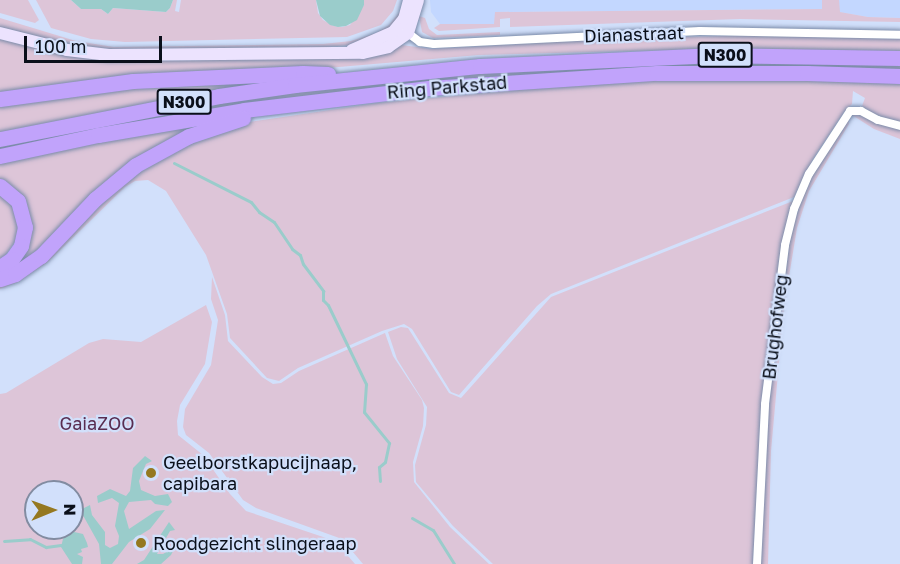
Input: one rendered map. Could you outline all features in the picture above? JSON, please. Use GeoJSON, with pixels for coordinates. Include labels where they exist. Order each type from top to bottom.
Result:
{"type":"FeatureCollection","features":[{"type":"Feature","properties":{"kind":"highway","name":"Ring Parkstad"},"geometry":{"type":"LineString","coordinates":[[0,139],[219,96],[370,76],[480,66],[631,57],[806,55],[900,58]]}},
{"type":"Feature","properties":{"kind":"highway","name":"N300"},"geometry":{"type":"LineString","coordinates":[[0,99],[164,79],[303,73],[370,76]]}},
{"type":"Feature","properties":{"kind":"highway","name":"Ring Parkstad"},"geometry":{"type":"LineString","coordinates":[[0,156],[132,129],[287,104],[440,87],[618,75],[807,73],[900,76]]}},
{"type":"Feature","properties":{"kind":"highway","name":"N300"},"geometry":{"type":"LineString","coordinates":[[0,279],[21,270],[41,256],[108,187],[149,157],[189,136],[287,104]]}},
{"type":"Feature","properties":{"kind":"highway"},"geometry":{"type":"LineString","coordinates":[[0,186],[18,201],[25,227],[21,246],[12,259],[0,267]]}},
{"type":"Feature","properties":{"kind":"street"},"geometry":{"type":"LineString","coordinates":[[403,30],[409,0]]}},
{"type":"Feature","properties":{"kind":"street"},"geometry":{"type":"LineString","coordinates":[[0,33],[67,50],[109,55],[378,51],[413,24],[418,0]]}},
{"type":"Feature","properties":{"kind":"street","name":"Dianastraat"},"geometry":{"type":"LineString","coordinates":[[403,30],[420,42],[434,44],[700,31],[900,34]]}},
{"type":"Feature","properties":{"kind":"street","name":"Brughofweg"},"geometry":{"type":"LineString","coordinates":[[757,564],[765,404],[787,234],[798,197],[809,174],[847,115],[854,110],[900,126]]}},
{"type":"Feature","properties":{"kind":"shaded area"},"geometry":{"type":"Polygon","coordinates":[[[71,0],[173,0],[166,12],[113,8],[108,14],[101,9],[81,9],[71,0]]]}},
{"type":"Feature","properties":{"kind":"shaded area"},"geometry":{"type":"Polygon","coordinates":[[[316,0],[364,0],[364,5],[357,20],[346,26],[338,27],[330,25],[320,16],[316,0]]]}},
{"type":"Feature","properties":{"kind":"shaded area"},"geometry":{"type":"Polygon","coordinates":[[[430,0],[900,0],[900,18],[868,17],[822,9],[496,12],[495,24],[440,24],[431,12],[430,0]]]}},
{"type":"Feature","properties":{"kind":"shaded area"},"geometry":{"type":"Polygon","coordinates":[[[145,456],[152,461],[146,464],[139,481],[141,490],[155,496],[168,494],[172,502],[168,506],[155,504],[151,500],[129,502],[124,511],[129,529],[156,511],[165,510],[150,529],[129,542],[112,564],[101,564],[99,544],[84,517],[84,508],[90,505],[92,515],[105,532],[105,545],[110,548],[118,544],[119,536],[115,526],[119,503],[112,498],[98,503],[97,496],[110,489],[126,496],[130,491],[133,468],[145,456]]]}},
{"type":"Feature","properties":{"kind":"shaded area"},"geometry":{"type":"Polygon","coordinates":[[[169,522],[175,530],[170,531],[157,554],[163,554],[175,547],[171,555],[161,564],[137,564],[144,560],[169,522]]]}},
{"type":"Feature","properties":{"kind":"shaded area"},"geometry":{"type":"Polygon","coordinates":[[[84,536],[88,547],[81,549],[82,552],[77,554],[83,557],[82,564],[72,564],[61,547],[63,540],[84,540],[84,536]]]}},
{"type":"Feature","properties":{"kind":"green space"},"geometry":{"type":"Polygon","coordinates":[[[0,0],[28,0],[39,20],[35,23],[0,13],[0,0]]]}},
{"type":"Feature","properties":{"kind":"green space"},"geometry":{"type":"Polygon","coordinates":[[[36,0],[71,0],[81,9],[101,9],[108,14],[113,8],[166,12],[173,0],[177,0],[175,11],[179,12],[181,0],[316,0],[318,13],[323,20],[334,26],[342,27],[350,25],[364,5],[364,0],[397,0],[393,11],[381,25],[347,37],[125,42],[91,39],[51,28],[36,0]]]}},
{"type":"Feature","properties":{"kind":"green space"},"geometry":{"type":"Polygon","coordinates":[[[822,0],[839,0],[840,12],[868,17],[900,18],[900,22],[740,19],[510,27],[510,18],[500,19],[500,27],[439,31],[434,28],[440,24],[494,24],[495,12],[822,9],[822,0]]]}},
{"type":"Feature","properties":{"kind":"green space"},"geometry":{"type":"Polygon","coordinates":[[[401,10],[400,17],[386,31],[350,45],[325,47],[109,49],[64,43],[0,27],[0,18],[76,41],[114,47],[323,44],[351,41],[376,33],[389,25],[401,10]]]}},
{"type":"Feature","properties":{"kind":"green space"},"geometry":{"type":"Polygon","coordinates":[[[419,16],[425,18],[429,29],[437,35],[500,32],[500,35],[433,38],[422,32],[419,16]]]}},
{"type":"Feature","properties":{"kind":"green space"},"geometry":{"type":"Polygon","coordinates":[[[775,35],[900,39],[900,52],[709,49],[479,55],[0,96],[0,39],[80,58],[146,61],[331,58],[402,45],[431,49],[627,38],[775,35]]]}},
{"type":"Feature","properties":{"kind":"green space"},"geometry":{"type":"Polygon","coordinates":[[[679,60],[900,63],[900,70],[515,75],[0,152],[0,143],[221,101],[414,76],[679,60]]]}},
{"type":"Feature","properties":{"kind":"green space"},"geometry":{"type":"Polygon","coordinates":[[[767,78],[900,83],[900,123],[873,114],[862,106],[865,98],[853,91],[852,104],[844,112],[813,159],[794,197],[551,294],[537,306],[459,395],[451,392],[412,329],[404,324],[382,331],[298,368],[279,381],[267,378],[230,338],[227,314],[206,255],[166,191],[148,180],[135,181],[125,187],[48,262],[18,282],[0,289],[0,283],[104,195],[174,148],[235,124],[377,103],[617,81],[767,78]]]}},
{"type":"Feature","properties":{"kind":"green space"},"geometry":{"type":"Polygon","coordinates":[[[253,82],[0,133],[0,101],[105,87],[253,82]]]}},
{"type":"Feature","properties":{"kind":"green space"},"geometry":{"type":"Polygon","coordinates":[[[852,115],[862,115],[900,128],[900,139],[874,129],[852,115]]]}},
{"type":"Feature","properties":{"kind":"green space"},"geometry":{"type":"Polygon","coordinates":[[[848,118],[849,124],[809,191],[797,228],[784,307],[771,451],[768,564],[760,564],[767,420],[791,232],[807,184],[848,118]]]}},
{"type":"Feature","properties":{"kind":"green space"},"geometry":{"type":"Polygon","coordinates":[[[210,121],[189,133],[11,272],[27,235],[0,182],[0,162],[82,143],[210,121]]]}},
{"type":"Feature","properties":{"kind":"green space"},"geometry":{"type":"Polygon","coordinates":[[[0,190],[13,202],[20,234],[0,263],[0,190]]]}},
{"type":"Feature","properties":{"kind":"green space"},"geometry":{"type":"Polygon","coordinates":[[[793,201],[787,223],[761,414],[753,564],[493,564],[453,526],[416,482],[415,465],[426,425],[427,407],[397,359],[388,332],[401,327],[408,328],[449,393],[461,398],[551,297],[793,201]]]}},
{"type":"Feature","properties":{"kind":"green space"},"geometry":{"type":"Polygon","coordinates":[[[212,277],[225,315],[228,341],[262,377],[273,384],[281,383],[299,371],[385,333],[393,356],[422,400],[424,408],[423,426],[413,462],[414,482],[450,527],[489,564],[363,564],[342,539],[256,508],[243,500],[209,453],[186,435],[183,427],[185,409],[211,365],[218,320],[211,299],[212,277]]]}},
{"type":"Feature","properties":{"kind":"green space","name":"GaiaZOO"},"geometry":{"type":"Polygon","coordinates":[[[206,305],[212,322],[205,364],[180,405],[177,421],[178,435],[203,455],[230,494],[246,511],[335,541],[355,564],[0,564],[0,394],[6,393],[89,343],[103,339],[141,342],[206,305]]]}},
{"type":"Feature","properties":{"kind":"waterway"},"geometry":{"type":"LineString","coordinates":[[174,163],[251,202],[259,212],[274,222],[292,249],[300,255],[303,264],[323,291],[323,300],[328,305],[366,384],[364,412],[389,443],[385,462],[379,467],[380,481]]}},
{"type":"Feature","properties":{"kind":"waterway"},"geometry":{"type":"LineString","coordinates":[[412,518],[433,530],[454,564]]}},
{"type":"Feature","properties":{"kind":"waterway"},"geometry":{"type":"LineString","coordinates":[[4,541],[30,539],[46,547],[61,545]]}},
{"type":"Feature","properties":{"kind":"place","name":"Geelborstkapucijnaap, capibara"},"geometry":{"type":"Point","coordinates":[151,473]}},
{"type":"Feature","properties":{"kind":"place","name":"Roodgezicht slingeraap"},"geometry":{"type":"Point","coordinates":[141,543]}}]}
